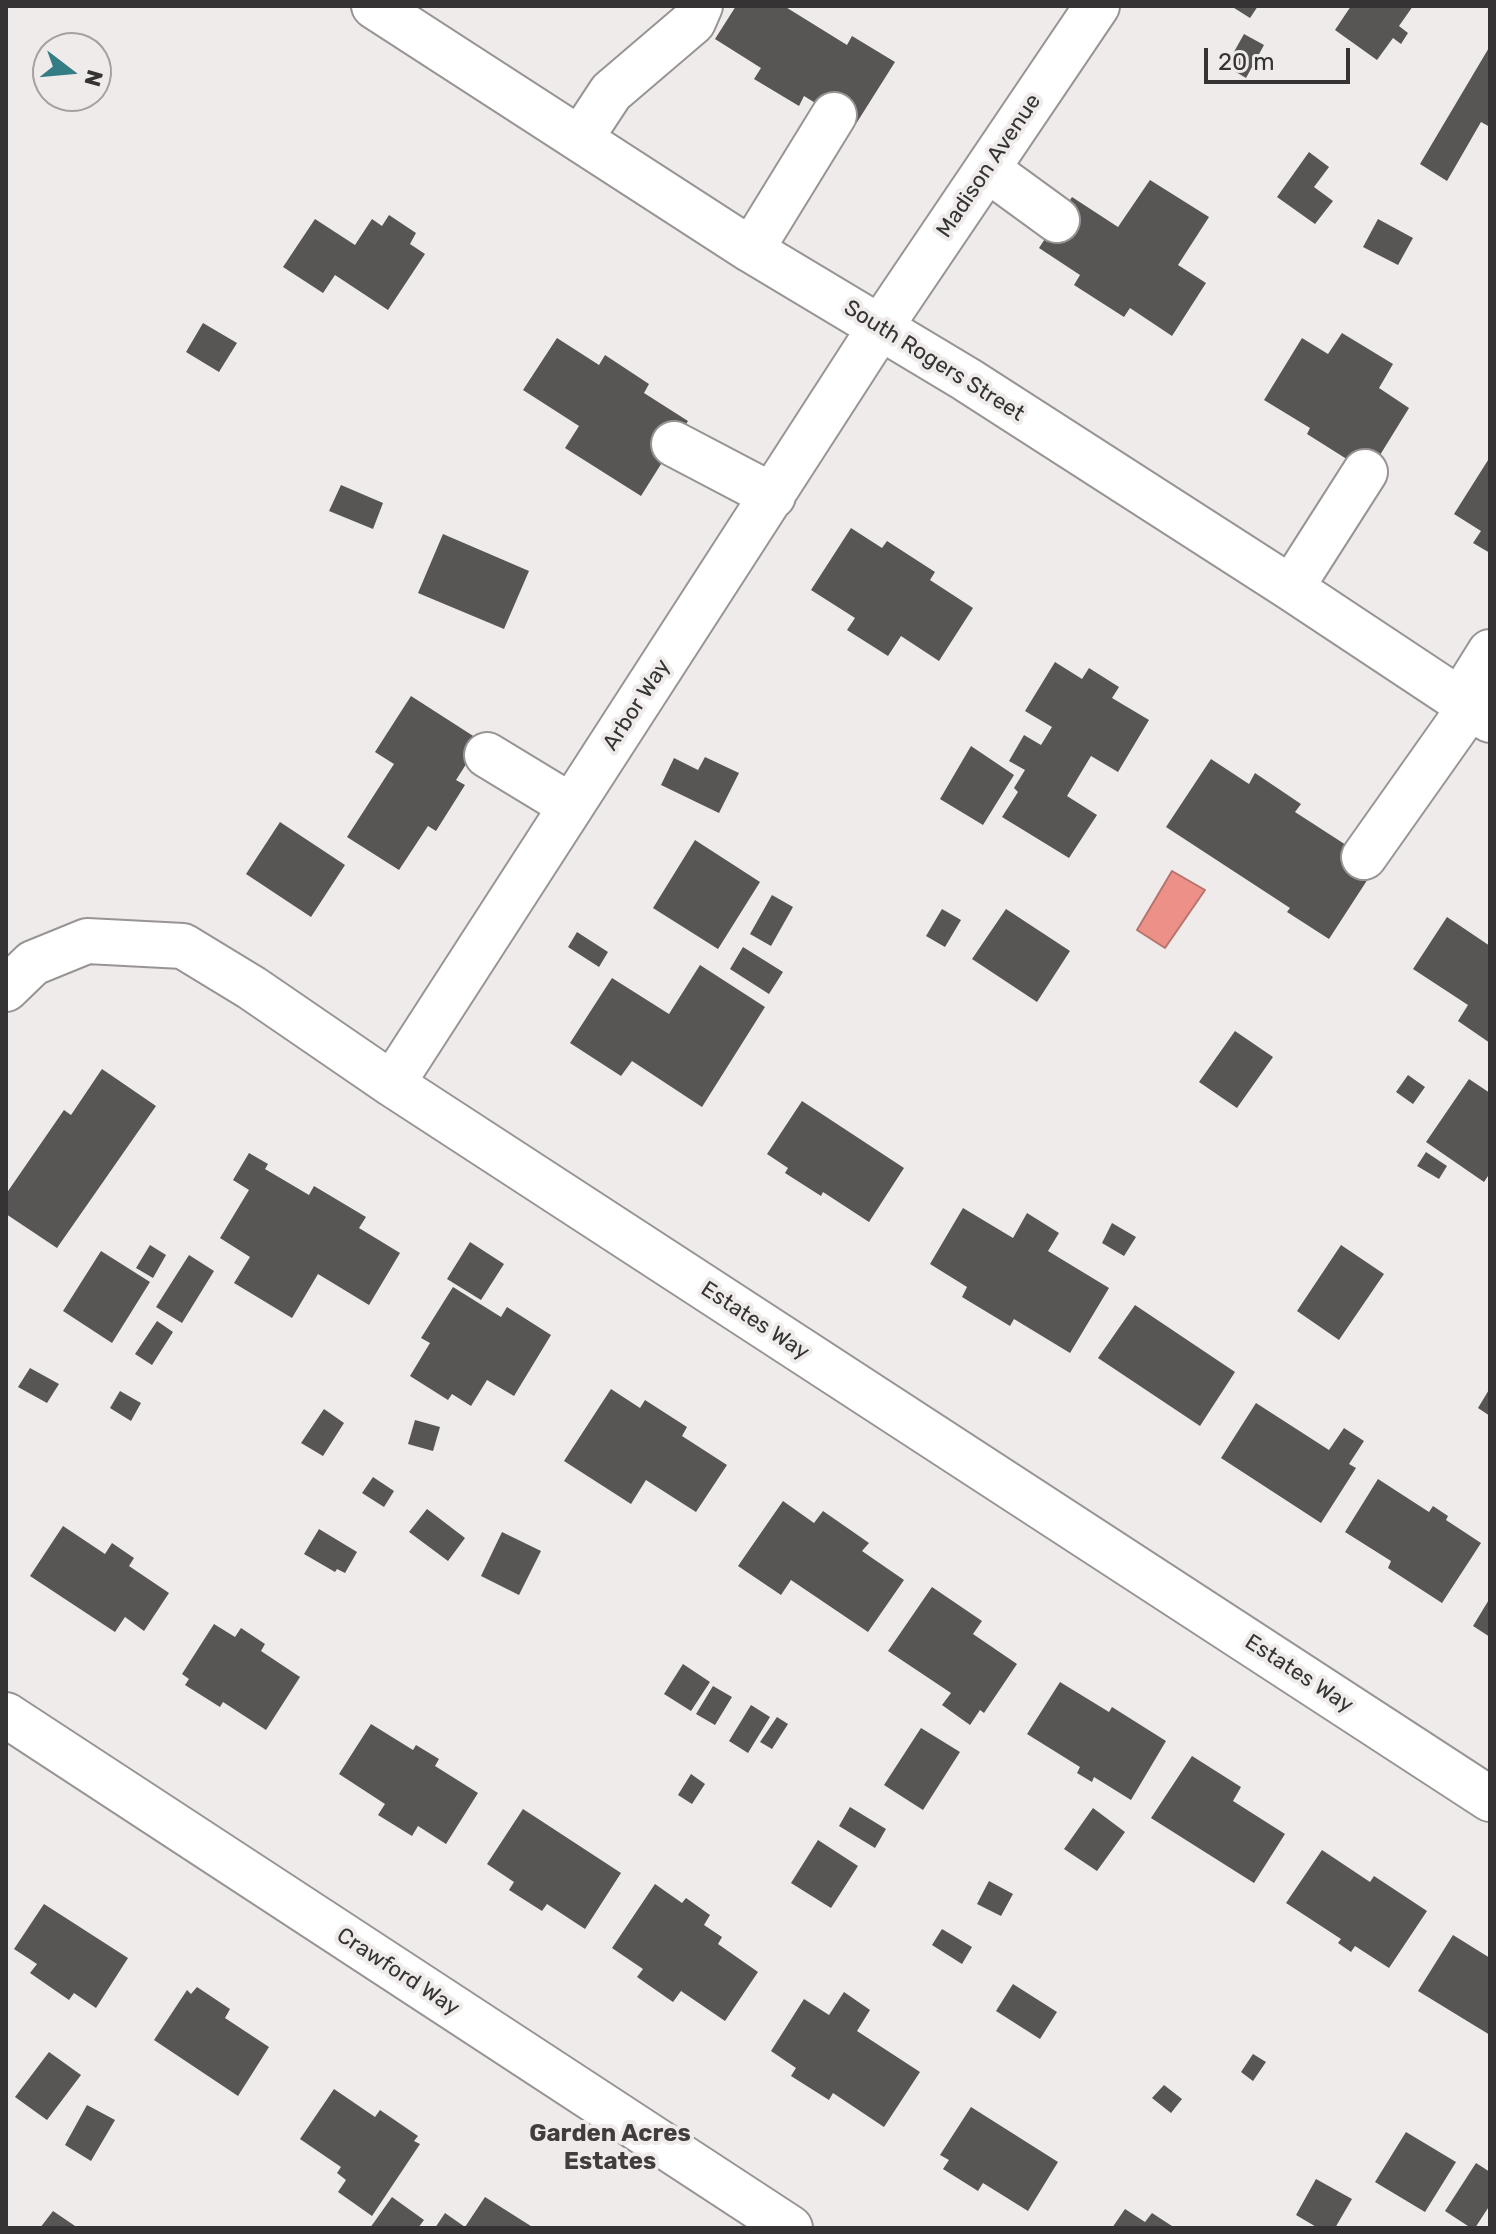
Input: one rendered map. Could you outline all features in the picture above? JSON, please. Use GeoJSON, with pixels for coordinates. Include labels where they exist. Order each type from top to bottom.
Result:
{"type":"FeatureCollection","features":[{"type":"Feature","properties":{"kind":"street","name":"South Rogers Street"},"geometry":{"type":"LineString","coordinates":[[374,6],[751,250],[881,326],[1291,588],[1473,709]]}},
{"type":"Feature","properties":{"kind":"street"},"geometry":{"type":"LineString","coordinates":[[580,139],[611,92],[693,22],[700,6]]}},
{"type":"Feature","properties":{"kind":"street","name":"Madison Avenue"},"geometry":{"type":"LineString","coordinates":[[881,326],[1097,6]]}},
{"type":"Feature","properties":{"kind":"street"},"geometry":{"type":"LineString","coordinates":[[751,250],[834,115]]}},
{"type":"Feature","properties":{"kind":"street"},"geometry":{"type":"LineString","coordinates":[[987,169],[1057,220]]}},
{"type":"Feature","properties":{"kind":"street","name":"Arbor Way"},"geometry":{"type":"LineString","coordinates":[[392,1084],[881,326]]}},
{"type":"Feature","properties":{"kind":"street"},"geometry":{"type":"LineString","coordinates":[[674,444],[773,496]]}},
{"type":"Feature","properties":{"kind":"street"},"geometry":{"type":"LineString","coordinates":[[1291,588],[1365,472]]}},
{"type":"Feature","properties":{"kind":"street"},"geometry":{"type":"LineString","coordinates":[[1364,857],[1473,709],[1490,652]]}},
{"type":"Feature","properties":{"kind":"street"},"geometry":{"type":"LineString","coordinates":[[487,755],[571,806]]}},
{"type":"Feature","properties":{"kind":"street","name":"Estates Way"},"geometry":{"type":"LineString","coordinates":[[6,989],[33,963],[87,941],[183,946],[252,988],[392,1084],[1490,1799]]}},
{"type":"Feature","properties":{"kind":"street","name":"Crawford Way"},"geometry":{"type":"LineString","coordinates":[[6,1715],[790,2228]]}},
{"type":"Feature","properties":{"kind":"shaded area"},"geometry":{"type":"Polygon","coordinates":[[[1172,871],[1205,890],[1165,948],[1137,930],[1172,871]]]}},
{"type":"Feature","properties":{"kind":"building"},"geometry":{"type":"Polygon","coordinates":[[[736,6],[784,6],[847,45],[852,36],[895,62],[854,127],[804,96],[799,106],[754,79],[761,68],[715,39],[736,6]]]}},
{"type":"Feature","properties":{"kind":"building"},"geometry":{"type":"Polygon","coordinates":[[[1231,6],[1258,6],[1250,18],[1231,6]]]}},
{"type":"Feature","properties":{"kind":"building"},"geometry":{"type":"Polygon","coordinates":[[[1351,6],[1413,6],[1399,26],[1408,33],[1401,44],[1393,38],[1377,60],[1335,30],[1351,6]]]}},
{"type":"Feature","properties":{"kind":"building"},"geometry":{"type":"Polygon","coordinates":[[[1244,34],[1264,45],[1246,78],[1226,66],[1244,34]]]}},
{"type":"Feature","properties":{"kind":"building"},"geometry":{"type":"Polygon","coordinates":[[[1490,46],[1490,127],[1481,122],[1447,181],[1420,164],[1490,46]]]}},
{"type":"Feature","properties":{"kind":"building"},"geometry":{"type":"Polygon","coordinates":[[[1309,152],[1329,167],[1314,187],[1333,201],[1315,224],[1277,197],[1309,152]]]}},
{"type":"Feature","properties":{"kind":"building"},"geometry":{"type":"Polygon","coordinates":[[[1150,180],[1209,217],[1178,265],[1206,283],[1172,336],[1130,308],[1124,317],[1074,285],[1080,275],[1039,248],[1072,197],[1118,227],[1150,180]]]}},
{"type":"Feature","properties":{"kind":"building"},"geometry":{"type":"Polygon","coordinates":[[[389,215],[416,233],[410,244],[425,254],[388,310],[335,275],[323,293],[283,267],[315,219],[355,245],[372,219],[382,226],[389,215]]]}},
{"type":"Feature","properties":{"kind":"building"},"geometry":{"type":"Polygon","coordinates":[[[1378,219],[1413,238],[1398,265],[1363,247],[1378,219]]]}},
{"type":"Feature","properties":{"kind":"building"},"geometry":{"type":"Polygon","coordinates":[[[203,323],[237,343],[219,372],[186,352],[203,323]]]}},
{"type":"Feature","properties":{"kind":"building"},"geometry":{"type":"Polygon","coordinates":[[[1342,333],[1393,364],[1379,388],[1409,408],[1372,468],[1353,463],[1307,434],[1310,428],[1264,400],[1302,338],[1328,354],[1342,333]]]}},
{"type":"Feature","properties":{"kind":"building"},"geometry":{"type":"Polygon","coordinates":[[[557,338],[599,365],[605,355],[649,384],[644,393],[688,421],[641,496],[565,448],[579,426],[523,390],[557,338]]]}},
{"type":"Feature","properties":{"kind":"building"},"geometry":{"type":"Polygon","coordinates":[[[1490,457],[1490,553],[1473,543],[1481,531],[1454,514],[1490,457]]]}},
{"type":"Feature","properties":{"kind":"building"},"geometry":{"type":"Polygon","coordinates":[[[341,485],[383,503],[373,529],[329,511],[341,485]]]}},
{"type":"Feature","properties":{"kind":"building"},"geometry":{"type":"Polygon","coordinates":[[[851,528],[882,548],[887,541],[935,572],[930,580],[973,608],[939,661],[901,636],[888,656],[847,630],[855,618],[811,590],[851,528]]]}},
{"type":"Feature","properties":{"kind":"building"},"geometry":{"type":"Polygon","coordinates":[[[443,534],[529,571],[504,629],[418,593],[443,534]]]}},
{"type":"Feature","properties":{"kind":"building"},"geometry":{"type":"Polygon","coordinates":[[[1055,662],[1082,679],[1089,668],[1119,687],[1112,698],[1149,720],[1118,772],[1091,756],[1067,796],[1097,815],[1069,858],[1002,817],[1018,792],[1014,788],[1025,770],[1009,761],[1024,735],[1041,745],[1052,727],[1025,711],[1055,662]]]}},
{"type":"Feature","properties":{"kind":"building"},"geometry":{"type":"Polygon","coordinates":[[[411,696],[481,741],[456,780],[465,785],[436,831],[428,826],[399,870],[347,837],[394,764],[375,752],[411,696]]]}},
{"type":"Feature","properties":{"kind":"building"},"geometry":{"type":"Polygon","coordinates":[[[971,746],[1014,775],[983,825],[940,799],[971,746]]]}},
{"type":"Feature","properties":{"kind":"building"},"geometry":{"type":"Polygon","coordinates":[[[705,757],[739,773],[719,813],[661,785],[674,758],[698,770],[705,757]]]}},
{"type":"Feature","properties":{"kind":"building"},"geometry":{"type":"Polygon","coordinates":[[[1211,759],[1249,784],[1255,773],[1301,804],[1295,812],[1377,865],[1329,939],[1287,912],[1290,908],[1166,827],[1211,759]]]}},
{"type":"Feature","properties":{"kind":"building"},"geometry":{"type":"Polygon","coordinates":[[[280,822],[345,865],[311,917],[246,874],[280,822]]]}},
{"type":"Feature","properties":{"kind":"building"},"geometry":{"type":"Polygon","coordinates":[[[695,840],[760,882],[718,949],[653,908],[695,840]]]}},
{"type":"Feature","properties":{"kind":"building"},"geometry":{"type":"Polygon","coordinates":[[[772,895],[793,907],[771,946],[750,934],[772,895]]]}},
{"type":"Feature","properties":{"kind":"building"},"geometry":{"type":"Polygon","coordinates":[[[942,909],[961,920],[945,947],[926,936],[942,909]]]}},
{"type":"Feature","properties":{"kind":"building"},"geometry":{"type":"Polygon","coordinates":[[[1006,909],[1070,951],[1037,1002],[972,959],[1006,909]]]}},
{"type":"Feature","properties":{"kind":"building"},"geometry":{"type":"Polygon","coordinates":[[[1447,917],[1490,946],[1490,1043],[1458,1021],[1468,1005],[1413,969],[1447,917]]]}},
{"type":"Feature","properties":{"kind":"building"},"geometry":{"type":"Polygon","coordinates":[[[577,932],[608,952],[599,967],[568,947],[577,932]]]}},
{"type":"Feature","properties":{"kind":"building"},"geometry":{"type":"Polygon","coordinates":[[[743,947],[783,972],[769,994],[730,969],[743,947]]]}},
{"type":"Feature","properties":{"kind":"building"},"geometry":{"type":"Polygon","coordinates":[[[700,965],[765,1007],[702,1107],[632,1061],[621,1076],[570,1043],[612,978],[669,1014],[700,965]]]}},
{"type":"Feature","properties":{"kind":"building"},"geometry":{"type":"Polygon","coordinates":[[[1235,1031],[1273,1057],[1237,1108],[1199,1082],[1235,1031]]]}},
{"type":"Feature","properties":{"kind":"building"},"geometry":{"type":"Polygon","coordinates":[[[102,1069],[156,1106],[57,1248],[6,1214],[6,1194],[64,1110],[71,1115],[102,1069]]]}},
{"type":"Feature","properties":{"kind":"building"},"geometry":{"type":"Polygon","coordinates":[[[1408,1075],[1425,1087],[1413,1104],[1396,1092],[1408,1075]]]}},
{"type":"Feature","properties":{"kind":"building"},"geometry":{"type":"Polygon","coordinates":[[[1469,1079],[1490,1093],[1490,1173],[1484,1182],[1426,1142],[1469,1079]]]}},
{"type":"Feature","properties":{"kind":"building"},"geometry":{"type":"Polygon","coordinates":[[[802,1101],[904,1168],[869,1222],[823,1192],[821,1196],[785,1173],[788,1168],[767,1154],[802,1101]]]}},
{"type":"Feature","properties":{"kind":"building"},"geometry":{"type":"Polygon","coordinates":[[[1426,1152],[1447,1166],[1439,1179],[1417,1166],[1426,1152]]]}},
{"type":"Feature","properties":{"kind":"building"},"geometry":{"type":"Polygon","coordinates":[[[249,1153],[268,1164],[265,1169],[309,1195],[314,1186],[366,1217],[359,1228],[400,1253],[369,1305],[318,1274],[292,1318],[234,1283],[250,1257],[220,1238],[249,1190],[233,1180],[249,1153]]]}},
{"type":"Feature","properties":{"kind":"building"},"geometry":{"type":"Polygon","coordinates":[[[963,1208],[1013,1238],[1027,1213],[1059,1233],[1048,1251],[1109,1288],[1070,1353],[1014,1319],[1010,1326],[962,1297],[967,1287],[930,1264],[963,1208]]]}},
{"type":"Feature","properties":{"kind":"building"},"geometry":{"type":"Polygon","coordinates":[[[1112,1223],[1136,1237],[1124,1256],[1102,1243],[1112,1223]]]}},
{"type":"Feature","properties":{"kind":"building"},"geometry":{"type":"Polygon","coordinates":[[[470,1242],[504,1264],[481,1300],[447,1279],[470,1242]]]}},
{"type":"Feature","properties":{"kind":"building"},"geometry":{"type":"Polygon","coordinates":[[[150,1245],[166,1255],[153,1278],[136,1268],[150,1245]]]}},
{"type":"Feature","properties":{"kind":"building"},"geometry":{"type":"Polygon","coordinates":[[[1341,1245],[1384,1274],[1339,1340],[1297,1311],[1341,1245]]]}},
{"type":"Feature","properties":{"kind":"building"},"geometry":{"type":"Polygon","coordinates":[[[101,1251],[150,1282],[112,1343],[63,1311],[101,1251]]]}},
{"type":"Feature","properties":{"kind":"building"},"geometry":{"type":"Polygon","coordinates":[[[189,1255],[214,1271],[182,1323],[156,1307],[189,1255]]]}},
{"type":"Feature","properties":{"kind":"building"},"geometry":{"type":"Polygon","coordinates":[[[453,1287],[501,1317],[507,1307],[551,1335],[514,1396],[487,1380],[471,1406],[452,1394],[448,1400],[410,1376],[430,1343],[421,1338],[453,1287]]]}},
{"type":"Feature","properties":{"kind":"building"},"geometry":{"type":"Polygon","coordinates":[[[1135,1305],[1235,1372],[1200,1426],[1098,1358],[1135,1305]]]}},
{"type":"Feature","properties":{"kind":"building"},"geometry":{"type":"Polygon","coordinates":[[[157,1321],[173,1332],[152,1365],[135,1354],[157,1321]]]}},
{"type":"Feature","properties":{"kind":"building"},"geometry":{"type":"Polygon","coordinates":[[[30,1368],[59,1384],[47,1403],[18,1387],[30,1368]]]}},
{"type":"Feature","properties":{"kind":"building"},"geometry":{"type":"Polygon","coordinates":[[[1490,1388],[1490,1416],[1478,1408],[1490,1388]]]}},
{"type":"Feature","properties":{"kind":"building"},"geometry":{"type":"Polygon","coordinates":[[[611,1389],[640,1408],[645,1400],[687,1427],[682,1436],[727,1465],[696,1512],[646,1480],[631,1504],[564,1461],[611,1389]]]}},
{"type":"Feature","properties":{"kind":"building"},"geometry":{"type":"Polygon","coordinates":[[[120,1391],[141,1403],[131,1421],[110,1408],[120,1391]]]}},
{"type":"Feature","properties":{"kind":"building"},"geometry":{"type":"Polygon","coordinates":[[[1256,1403],[1329,1450],[1344,1428],[1364,1441],[1349,1464],[1356,1468],[1321,1523],[1221,1458],[1256,1403]]]}},
{"type":"Feature","properties":{"kind":"building"},"geometry":{"type":"Polygon","coordinates":[[[324,1409],[344,1423],[323,1456],[301,1443],[324,1409]]]}},
{"type":"Feature","properties":{"kind":"building"},"geometry":{"type":"Polygon","coordinates":[[[415,1420],[440,1427],[433,1451],[408,1444],[415,1420]]]}},
{"type":"Feature","properties":{"kind":"building"},"geometry":{"type":"Polygon","coordinates":[[[373,1477],[394,1491],[384,1507],[362,1493],[373,1477]]]}},
{"type":"Feature","properties":{"kind":"building"},"geometry":{"type":"Polygon","coordinates":[[[1378,1479],[1429,1512],[1433,1506],[1448,1516],[1446,1520],[1481,1543],[1442,1603],[1388,1568],[1391,1561],[1345,1532],[1378,1479]]]}},
{"type":"Feature","properties":{"kind":"building"},"geometry":{"type":"Polygon","coordinates":[[[783,1501],[814,1523],[823,1511],[869,1543],[862,1551],[904,1580],[868,1632],[791,1580],[781,1595],[738,1566],[783,1501]]]}},
{"type":"Feature","properties":{"kind":"building"},"geometry":{"type":"Polygon","coordinates":[[[427,1509],[465,1538],[448,1561],[409,1532],[427,1509]]]}},
{"type":"Feature","properties":{"kind":"building"},"geometry":{"type":"Polygon","coordinates":[[[63,1526],[105,1554],[112,1543],[134,1558],[129,1566],[169,1593],[144,1631],[125,1617],[115,1632],[30,1576],[63,1526]]]}},
{"type":"Feature","properties":{"kind":"building"},"geometry":{"type":"Polygon","coordinates":[[[319,1529],[357,1552],[345,1573],[337,1569],[335,1572],[304,1554],[319,1529]]]}},
{"type":"Feature","properties":{"kind":"building"},"geometry":{"type":"Polygon","coordinates":[[[502,1532],[541,1551],[519,1595],[481,1576],[502,1532]]]}},
{"type":"Feature","properties":{"kind":"building"},"geometry":{"type":"Polygon","coordinates":[[[932,1587],[982,1621],[973,1634],[1017,1664],[984,1713],[980,1710],[970,1725],[942,1705],[951,1693],[888,1651],[932,1587]]]}},
{"type":"Feature","properties":{"kind":"building"},"geometry":{"type":"Polygon","coordinates":[[[1490,1598],[1490,1637],[1473,1626],[1490,1598]]]}},
{"type":"Feature","properties":{"kind":"building"},"geometry":{"type":"Polygon","coordinates":[[[214,1624],[235,1637],[241,1628],[265,1644],[261,1651],[300,1677],[266,1730],[223,1702],[220,1707],[185,1685],[189,1679],[182,1674],[214,1624]]]}},
{"type":"Feature","properties":{"kind":"building"},"geometry":{"type":"Polygon","coordinates":[[[683,1664],[710,1682],[691,1711],[664,1694],[683,1664]]]}},
{"type":"Feature","properties":{"kind":"building"},"geometry":{"type":"Polygon","coordinates":[[[1060,1682],[1109,1712],[1112,1707],[1166,1741],[1131,1800],[1094,1777],[1092,1782],[1077,1773],[1080,1767],[1027,1734],[1060,1682]]]}},
{"type":"Feature","properties":{"kind":"building"},"geometry":{"type":"Polygon","coordinates":[[[713,1686],[732,1697],[715,1725],[696,1714],[713,1686]]]}},
{"type":"Feature","properties":{"kind":"building"},"geometry":{"type":"Polygon","coordinates":[[[751,1705],[770,1717],[748,1753],[729,1741],[751,1705]]]}},
{"type":"Feature","properties":{"kind":"building"},"geometry":{"type":"Polygon","coordinates":[[[777,1717],[788,1724],[772,1749],[760,1742],[777,1717]]]}},
{"type":"Feature","properties":{"kind":"building"},"geometry":{"type":"Polygon","coordinates":[[[371,1724],[413,1750],[416,1745],[439,1759],[435,1766],[478,1793],[446,1844],[418,1826],[412,1836],[378,1815],[385,1804],[339,1774],[371,1724]]]}},
{"type":"Feature","properties":{"kind":"building"},"geometry":{"type":"Polygon","coordinates":[[[921,1728],[960,1752],[923,1810],[884,1785],[921,1728]]]}},
{"type":"Feature","properties":{"kind":"building"},"geometry":{"type":"Polygon","coordinates":[[[1192,1756],[1241,1787],[1233,1801],[1285,1834],[1254,1883],[1151,1818],[1192,1756]]]}},
{"type":"Feature","properties":{"kind":"building"},"geometry":{"type":"Polygon","coordinates":[[[691,1774],[705,1784],[692,1804],[678,1795],[691,1774]]]}},
{"type":"Feature","properties":{"kind":"building"},"geometry":{"type":"Polygon","coordinates":[[[850,1807],[886,1829],[875,1848],[839,1826],[850,1807]]]}},
{"type":"Feature","properties":{"kind":"building"},"geometry":{"type":"Polygon","coordinates":[[[1093,1808],[1125,1832],[1097,1871],[1064,1849],[1093,1808]]]}},
{"type":"Feature","properties":{"kind":"building"},"geometry":{"type":"Polygon","coordinates":[[[523,1809],[621,1873],[585,1929],[547,1904],[542,1911],[509,1890],[514,1882],[487,1864],[523,1809]]]}},
{"type":"Feature","properties":{"kind":"building"},"geometry":{"type":"Polygon","coordinates":[[[818,1840],[858,1866],[831,1908],[791,1883],[818,1840]]]}},
{"type":"Feature","properties":{"kind":"building"},"geometry":{"type":"Polygon","coordinates":[[[1322,1850],[1370,1882],[1374,1876],[1427,1911],[1389,1968],[1355,1946],[1351,1952],[1338,1943],[1341,1939],[1286,1903],[1322,1850]]]}},
{"type":"Feature","properties":{"kind":"building"},"geometry":{"type":"Polygon","coordinates":[[[989,1881],[1013,1894],[1001,1916],[977,1904],[989,1881]]]}},
{"type":"Feature","properties":{"kind":"building"},"geometry":{"type":"Polygon","coordinates":[[[655,1884],[682,1903],[686,1898],[710,1915],[704,1925],[722,1937],[718,1944],[758,1972],[725,2021],[681,1991],[673,2002],[637,1977],[643,1969],[612,1948],[655,1884]]]}},
{"type":"Feature","properties":{"kind":"building"},"geometry":{"type":"Polygon","coordinates":[[[44,1904],[128,1958],[96,2008],[74,1993],[69,2000],[30,1973],[37,1964],[14,1949],[44,1904]]]}},
{"type":"Feature","properties":{"kind":"building"},"geometry":{"type":"Polygon","coordinates":[[[942,1929],[972,1947],[962,1964],[932,1945],[942,1929]]]}},
{"type":"Feature","properties":{"kind":"building"},"geometry":{"type":"Polygon","coordinates":[[[1453,1935],[1490,1958],[1490,2035],[1418,1991],[1453,1935]]]}},
{"type":"Feature","properties":{"kind":"building"},"geometry":{"type":"Polygon","coordinates":[[[1013,1984],[1057,2012],[1040,2039],[996,2011],[1013,1984]]]}},
{"type":"Feature","properties":{"kind":"building"},"geometry":{"type":"Polygon","coordinates":[[[197,1987],[230,2009],[225,2018],[269,2047],[238,2096],[154,2040],[187,1990],[191,1994],[197,1987]]]}},
{"type":"Feature","properties":{"kind":"building"},"geometry":{"type":"Polygon","coordinates":[[[844,1992],[870,2010],[857,2031],[920,2072],[884,2127],[833,2093],[829,2100],[791,2076],[796,2068],[771,2051],[804,1999],[829,2015],[844,1992]]]}},
{"type":"Feature","properties":{"kind":"building"},"geometry":{"type":"Polygon","coordinates":[[[49,2052],[81,2075],[47,2120],[15,2097],[49,2052]]]}},
{"type":"Feature","properties":{"kind":"building"},"geometry":{"type":"Polygon","coordinates":[[[1253,2054],[1266,2062],[1253,2081],[1241,2072],[1253,2054]]]}},
{"type":"Feature","properties":{"kind":"building"},"geometry":{"type":"Polygon","coordinates":[[[1164,2085],[1182,2099],[1171,2113],[1152,2098],[1164,2085]]]}},
{"type":"Feature","properties":{"kind":"building"},"geometry":{"type":"Polygon","coordinates":[[[334,2089],[375,2117],[380,2110],[418,2136],[414,2141],[420,2144],[372,2216],[338,2192],[346,2180],[337,2173],[341,2167],[300,2139],[334,2089]]]}},
{"type":"Feature","properties":{"kind":"building"},"geometry":{"type":"Polygon","coordinates":[[[87,2105],[115,2120],[91,2161],[65,2145],[87,2105]]]}},
{"type":"Feature","properties":{"kind":"building"},"geometry":{"type":"Polygon","coordinates":[[[971,2107],[1058,2162],[1028,2211],[983,2183],[978,2191],[943,2169],[949,2160],[940,2155],[971,2107]]]}},
{"type":"Feature","properties":{"kind":"building"},"geometry":{"type":"Polygon","coordinates":[[[1406,2132],[1456,2162],[1425,2212],[1375,2182],[1406,2132]]]}},
{"type":"Feature","properties":{"kind":"building"},"geometry":{"type":"Polygon","coordinates":[[[1476,2163],[1490,2172],[1490,2205],[1475,2228],[1471,2228],[1445,2211],[1476,2163]]]}},
{"type":"Feature","properties":{"kind":"building"},"geometry":{"type":"Polygon","coordinates":[[[1316,2179],[1352,2199],[1335,2228],[1318,2228],[1296,2215],[1316,2179]]]}},
{"type":"Feature","properties":{"kind":"building"},"geometry":{"type":"Polygon","coordinates":[[[392,2197],[424,2220],[418,2228],[370,2228],[392,2197]]]}},
{"type":"Feature","properties":{"kind":"building"},"geometry":{"type":"Polygon","coordinates":[[[485,2197],[534,2228],[435,2228],[445,2213],[465,2227],[485,2197]]]}},
{"type":"Feature","properties":{"kind":"building"},"geometry":{"type":"Polygon","coordinates":[[[1125,2209],[1145,2222],[1152,2213],[1175,2228],[1112,2228],[1125,2209]]]}},
{"type":"Feature","properties":{"kind":"building"},"geometry":{"type":"Polygon","coordinates":[[[53,2211],[78,2228],[40,2228],[53,2211]]]}},
{"type":"Feature","properties":{"kind":"district","name":"Garden Acres Estates"},"geometry":{"type":"Point","coordinates":[610,2148]}}]}
